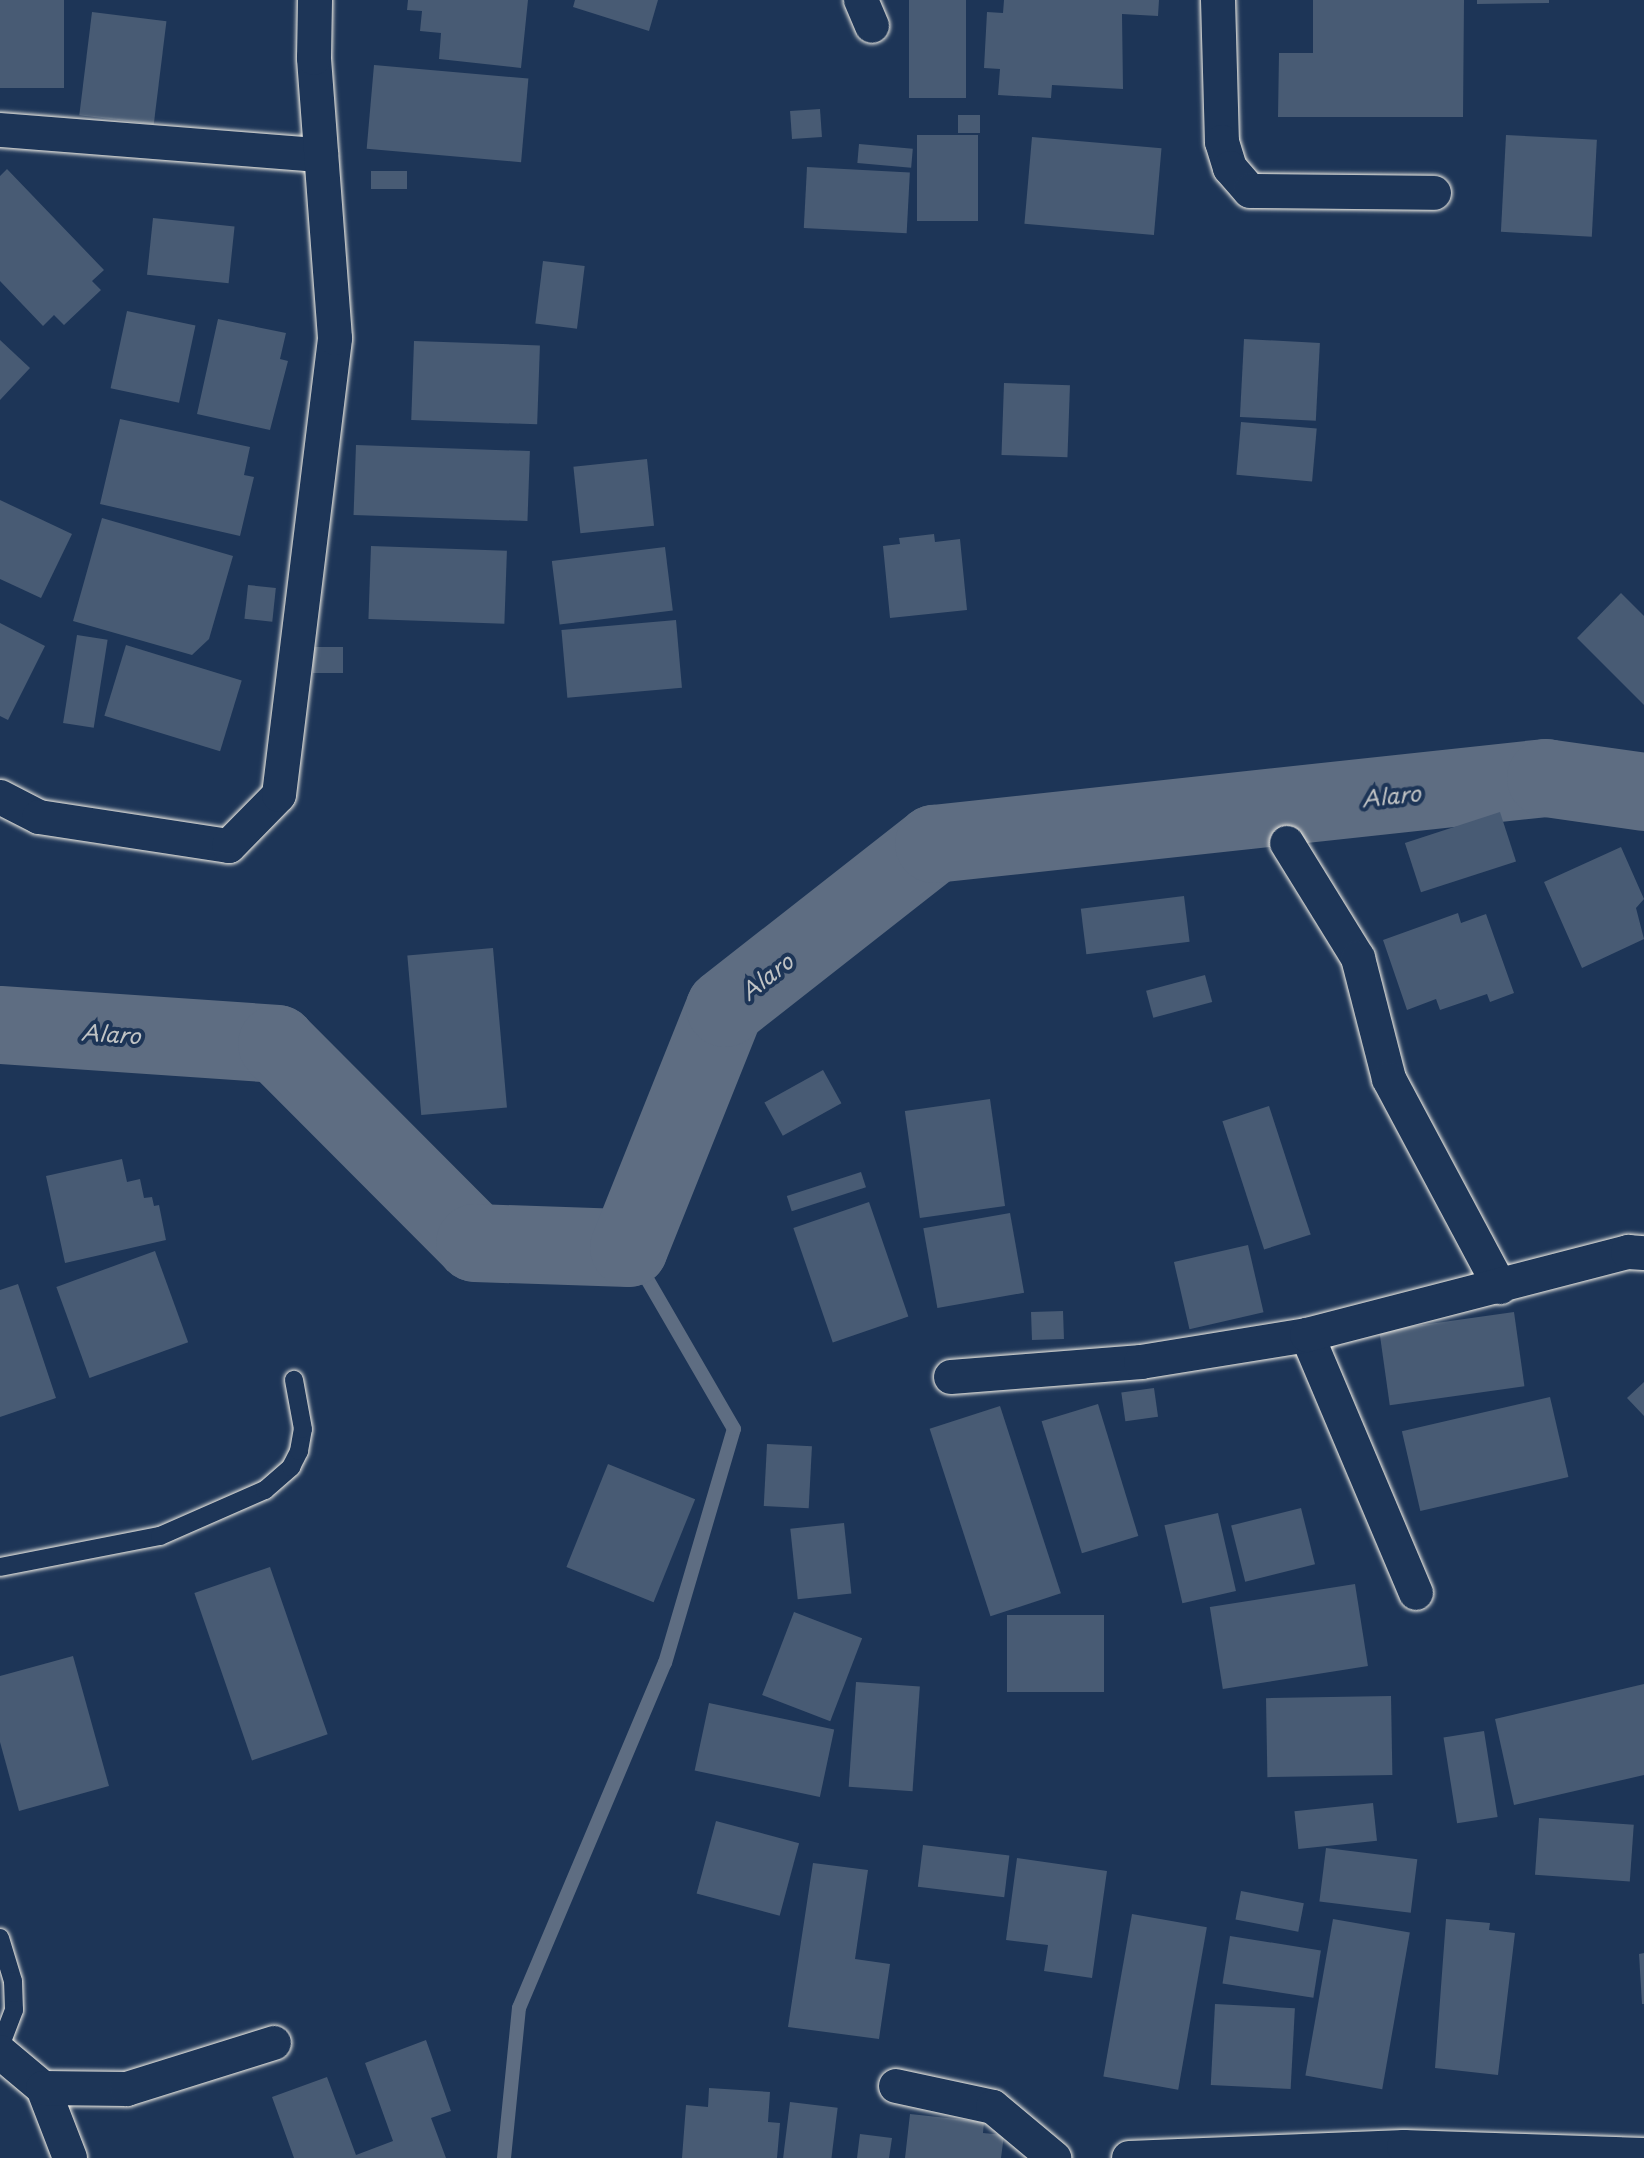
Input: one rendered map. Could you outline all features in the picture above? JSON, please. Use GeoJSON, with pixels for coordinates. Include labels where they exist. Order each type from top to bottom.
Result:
{"type":"FeatureCollection","features":[{"type":"Feature","properties":{"kind":"street"},"geometry":{"type":"LineString","coordinates":[[0,797],[39,817],[229,846],[279,795],[335,338],[321,155],[315,0]]}},
{"type":"Feature","properties":{"kind":"street"},"geometry":{"type":"LineString","coordinates":[[1218,0],[1222,142],[1230,168],[1250,191],[1434,193]]}},
{"type":"Feature","properties":{"kind":"street"},"geometry":{"type":"LineString","coordinates":[[0,130],[321,155]]}},
{"type":"Feature","properties":{"kind":"street"},"geometry":{"type":"LineString","coordinates":[[1287,843],[1358,958],[1389,1079],[1500,1287]]}},
{"type":"Feature","properties":{"kind":"street"},"geometry":{"type":"LineString","coordinates":[[951,1377],[1141,1362],[1307,1335],[1628,1252],[1644,1253]]}},
{"type":"Feature","properties":{"kind":"street"},"geometry":{"type":"LineString","coordinates":[[1307,1335],[1416,1593]]}},
{"type":"Feature","properties":{"kind":"street"},"geometry":{"type":"LineString","coordinates":[[43,2088],[127,2089],[274,2043]]}},
{"type":"Feature","properties":{"kind":"street"},"geometry":{"type":"LineString","coordinates":[[0,2052],[43,2088],[70,2158]]}},
{"type":"Feature","properties":{"kind":"street"},"geometry":{"type":"LineString","coordinates":[[896,2086],[993,2107],[1054,2158]]}},
{"type":"Feature","properties":{"kind":"street"},"geometry":{"type":"LineString","coordinates":[[1129,2158],[1404,2147],[1644,2155]]}},
{"type":"Feature","properties":{"kind":"lane"},"geometry":{"type":"LineString","coordinates":[[0,1567],[160,1536],[213,1517],[265,1490],[291,1467],[299,1451],[303,1429],[294,1380]]}},
{"type":"Feature","properties":{"kind":"lane"},"geometry":{"type":"LineString","coordinates":[[0,1938],[13,1981],[14,2010],[0,2046]]}},
{"type":"Feature","properties":{"kind":"building"},"geometry":{"type":"Polygon","coordinates":[[[0,0],[64,0],[64,88],[0,88],[0,0]]]}},
{"type":"Feature","properties":{"kind":"building"},"geometry":{"type":"Polygon","coordinates":[[[408,0],[528,0],[521,68],[439,59],[441,33],[420,31],[422,11],[407,10],[408,0]]]}},
{"type":"Feature","properties":{"kind":"building"},"geometry":{"type":"Polygon","coordinates":[[[575,0],[658,0],[649,31],[573,7],[575,0]]]}},
{"type":"Feature","properties":{"kind":"building"},"geometry":{"type":"Polygon","coordinates":[[[909,0],[966,0],[966,98],[909,98],[909,0]]]}},
{"type":"Feature","properties":{"kind":"building"},"geometry":{"type":"Polygon","coordinates":[[[1004,0],[1159,0],[1158,16],[1122,14],[1123,89],[1052,85],[1051,98],[998,95],[1000,69],[984,68],[987,12],[1003,13],[1004,0]]]}},
{"type":"Feature","properties":{"kind":"building"},"geometry":{"type":"Polygon","coordinates":[[[1313,0],[1464,0],[1463,117],[1278,117],[1279,53],[1313,53],[1313,0]]]}},
{"type":"Feature","properties":{"kind":"building"},"geometry":{"type":"Polygon","coordinates":[[[1477,0],[1549,0],[1549,3],[1477,4],[1477,0]]]}},
{"type":"Feature","properties":{"kind":"building"},"geometry":{"type":"Polygon","coordinates":[[[92,12],[166,21],[154,124],[79,115],[92,12]]]}},
{"type":"Feature","properties":{"kind":"building"},"geometry":{"type":"Polygon","coordinates":[[[374,65],[528,79],[521,162],[367,149],[374,65]]]}},
{"type":"Feature","properties":{"kind":"building"},"geometry":{"type":"Polygon","coordinates":[[[820,109],[822,137],[792,139],[790,111],[820,109]]]}},
{"type":"Feature","properties":{"kind":"building"},"geometry":{"type":"Polygon","coordinates":[[[958,115],[980,115],[980,133],[958,133],[958,115]]]}},
{"type":"Feature","properties":{"kind":"building"},"geometry":{"type":"Polygon","coordinates":[[[917,135],[978,135],[978,221],[917,221],[917,135]]]}},
{"type":"Feature","properties":{"kind":"building"},"geometry":{"type":"Polygon","coordinates":[[[1506,135],[1597,140],[1592,237],[1501,232],[1506,135]]]}},
{"type":"Feature","properties":{"kind":"building"},"geometry":{"type":"Polygon","coordinates":[[[1032,137],[1162,148],[1154,235],[1024,224],[1032,137]]]}},
{"type":"Feature","properties":{"kind":"building"},"geometry":{"type":"Polygon","coordinates":[[[859,144],[913,149],[911,168],[857,163],[859,144]]]}},
{"type":"Feature","properties":{"kind":"building"},"geometry":{"type":"Polygon","coordinates":[[[807,167],[910,172],[907,233],[804,228],[807,167]]]}},
{"type":"Feature","properties":{"kind":"building"},"geometry":{"type":"Polygon","coordinates":[[[7,169],[104,270],[92,281],[101,290],[64,325],[54,315],[43,326],[0,281],[0,176],[7,169]]]}},
{"type":"Feature","properties":{"kind":"building"},"geometry":{"type":"Polygon","coordinates":[[[371,171],[407,171],[407,189],[371,189],[371,171]]]}},
{"type":"Feature","properties":{"kind":"building"},"geometry":{"type":"Polygon","coordinates":[[[153,218],[235,227],[229,283],[147,275],[153,218]]]}},
{"type":"Feature","properties":{"kind":"building"},"geometry":{"type":"Polygon","coordinates":[[[543,261],[585,266],[577,329],[535,324],[543,261]]]}},
{"type":"Feature","properties":{"kind":"building"},"geometry":{"type":"Polygon","coordinates":[[[127,311],[195,326],[179,403],[111,388],[127,311]]]}},
{"type":"Feature","properties":{"kind":"building"},"geometry":{"type":"Polygon","coordinates":[[[218,319],[286,333],[280,359],[288,361],[270,430],[197,414],[218,319]]]}},
{"type":"Feature","properties":{"kind":"building"},"geometry":{"type":"Polygon","coordinates":[[[1244,339],[1320,343],[1316,421],[1240,417],[1244,339]]]}},
{"type":"Feature","properties":{"kind":"building"},"geometry":{"type":"Polygon","coordinates":[[[0,340],[30,368],[0,400],[0,340]]]}},
{"type":"Feature","properties":{"kind":"building"},"geometry":{"type":"Polygon","coordinates":[[[414,341],[540,345],[537,424],[411,420],[414,341]]]}},
{"type":"Feature","properties":{"kind":"building"},"geometry":{"type":"Polygon","coordinates":[[[1004,383],[1070,385],[1067,457],[1001,455],[1004,383]]]}},
{"type":"Feature","properties":{"kind":"building"},"geometry":{"type":"Polygon","coordinates":[[[120,419],[250,447],[244,475],[254,477],[240,536],[100,504],[120,419]]]}},
{"type":"Feature","properties":{"kind":"building"},"geometry":{"type":"Polygon","coordinates":[[[1241,422],[1317,429],[1312,481],[1236,475],[1241,422]]]}},
{"type":"Feature","properties":{"kind":"building"},"geometry":{"type":"Polygon","coordinates":[[[356,445],[530,451],[527,521],[354,515],[356,445]]]}},
{"type":"Feature","properties":{"kind":"building"},"geometry":{"type":"Polygon","coordinates":[[[647,459],[654,526],[580,533],[573,467],[647,459]]]}},
{"type":"Feature","properties":{"kind":"building"},"geometry":{"type":"Polygon","coordinates":[[[0,500],[72,534],[41,598],[0,579],[0,500]]]}},
{"type":"Feature","properties":{"kind":"building"},"geometry":{"type":"Polygon","coordinates":[[[102,518],[233,556],[209,639],[192,655],[73,621],[102,518]]]}},
{"type":"Feature","properties":{"kind":"building"},"geometry":{"type":"Polygon","coordinates":[[[934,534],[935,542],[960,539],[967,610],[890,618],[883,546],[900,544],[899,538],[934,534]]]}},
{"type":"Feature","properties":{"kind":"building"},"geometry":{"type":"Polygon","coordinates":[[[371,546],[507,551],[504,624],[368,619],[371,546]]]}},
{"type":"Feature","properties":{"kind":"building"},"geometry":{"type":"Polygon","coordinates":[[[665,547],[673,611],[560,624],[552,561],[665,547]]]}},
{"type":"Feature","properties":{"kind":"building"},"geometry":{"type":"Polygon","coordinates":[[[248,585],[276,588],[272,622],[244,619],[248,585]]]}},
{"type":"Feature","properties":{"kind":"building"},"geometry":{"type":"Polygon","coordinates":[[[1621,593],[1644,616],[1644,705],[1577,638],[1621,593]]]}},
{"type":"Feature","properties":{"kind":"building"},"geometry":{"type":"Polygon","coordinates":[[[676,620],[682,688],[567,698],[561,630],[676,620]]]}},
{"type":"Feature","properties":{"kind":"building"},"geometry":{"type":"Polygon","coordinates":[[[0,623],[45,646],[8,720],[0,716],[0,623]]]}},
{"type":"Feature","properties":{"kind":"building"},"geometry":{"type":"Polygon","coordinates":[[[77,635],[108,640],[94,728],[63,723],[77,635]]]}},
{"type":"Feature","properties":{"kind":"building"},"geometry":{"type":"Polygon","coordinates":[[[126,645],[242,680],[220,751],[104,716],[126,645]]]}},
{"type":"Feature","properties":{"kind":"building"},"geometry":{"type":"Polygon","coordinates":[[[313,647],[343,647],[343,673],[313,673],[313,647]]]}},
{"type":"Feature","properties":{"kind":"building"},"geometry":{"type":"Polygon","coordinates":[[[1500,812],[1516,861],[1421,892],[1405,843],[1500,812]]]}},
{"type":"Feature","properties":{"kind":"building"},"geometry":{"type":"Polygon","coordinates":[[[1621,847],[1644,899],[1636,908],[1644,939],[1582,968],[1544,882],[1621,847]]]}},
{"type":"Feature","properties":{"kind":"building"},"geometry":{"type":"Polygon","coordinates":[[[1184,896],[1190,942],[1086,954],[1081,909],[1184,896]]]}},
{"type":"Feature","properties":{"kind":"building"},"geometry":{"type":"Polygon","coordinates":[[[1458,913],[1461,923],[1486,914],[1514,993],[1490,1002],[1487,994],[1440,1010],[1436,999],[1407,1010],[1383,940],[1458,913]]]}},
{"type":"Feature","properties":{"kind":"building"},"geometry":{"type":"Polygon","coordinates":[[[493,948],[507,1107],[421,1115],[407,955],[493,948]]]}},
{"type":"Feature","properties":{"kind":"building"},"geometry":{"type":"Polygon","coordinates":[[[1205,975],[1212,1002],[1153,1018],[1146,991],[1205,975]]]}},
{"type":"Feature","properties":{"kind":"building"},"geometry":{"type":"Polygon","coordinates":[[[823,1070],[841,1103],[783,1136],[764,1102],[823,1070]]]}},
{"type":"Feature","properties":{"kind":"building"},"geometry":{"type":"Polygon","coordinates":[[[990,1099],[1005,1206],[920,1218],[905,1111],[990,1099]]]}},
{"type":"Feature","properties":{"kind":"building"},"geometry":{"type":"Polygon","coordinates":[[[1269,1106],[1311,1234],[1264,1250],[1222,1121],[1269,1106]]]}},
{"type":"Feature","properties":{"kind":"building"},"geometry":{"type":"Polygon","coordinates":[[[122,1159],[127,1182],[140,1179],[144,1198],[152,1197],[154,1206],[159,1205],[166,1240],[65,1263],[46,1176],[122,1159]]]}},
{"type":"Feature","properties":{"kind":"building"},"geometry":{"type":"Polygon","coordinates":[[[861,1172],[866,1187],[792,1211],[787,1196],[861,1172]]]}},
{"type":"Feature","properties":{"kind":"building"},"geometry":{"type":"Polygon","coordinates":[[[869,1202],[908,1316],[833,1342],[793,1228],[869,1202]]]}},
{"type":"Feature","properties":{"kind":"building"},"geometry":{"type":"Polygon","coordinates":[[[1010,1213],[1024,1293],[937,1308],[923,1228],[1010,1213]]]}},
{"type":"Feature","properties":{"kind":"building"},"geometry":{"type":"Polygon","coordinates":[[[1248,1245],[1264,1312],[1189,1329],[1174,1262],[1248,1245]]]}},
{"type":"Feature","properties":{"kind":"building"},"geometry":{"type":"Polygon","coordinates":[[[155,1251],[188,1342],[90,1378],[56,1287],[155,1251]]]}},
{"type":"Feature","properties":{"kind":"building"},"geometry":{"type":"Polygon","coordinates":[[[18,1284],[56,1398],[0,1417],[0,1290],[18,1284]]]}},
{"type":"Feature","properties":{"kind":"building"},"geometry":{"type":"Polygon","coordinates":[[[1063,1311],[1064,1339],[1032,1340],[1031,1312],[1063,1311]]]}},
{"type":"Feature","properties":{"kind":"building"},"geometry":{"type":"Polygon","coordinates":[[[1514,1312],[1524,1386],[1390,1405],[1379,1331],[1514,1312]]]}},
{"type":"Feature","properties":{"kind":"building"},"geometry":{"type":"Polygon","coordinates":[[[1644,1382],[1644,1416],[1627,1398],[1644,1382]]]}},
{"type":"Feature","properties":{"kind":"building"},"geometry":{"type":"Polygon","coordinates":[[[1154,1388],[1158,1417],[1125,1421],[1121,1393],[1154,1388]]]}},
{"type":"Feature","properties":{"kind":"building"},"geometry":{"type":"Polygon","coordinates":[[[1550,1397],[1568,1477],[1420,1511],[1402,1431],[1550,1397]]]}},
{"type":"Feature","properties":{"kind":"building"},"geometry":{"type":"Polygon","coordinates":[[[1098,1404],[1138,1536],[1082,1553],[1042,1421],[1098,1404]]]}},
{"type":"Feature","properties":{"kind":"building"},"geometry":{"type":"Polygon","coordinates":[[[1000,1406],[1061,1593],[990,1616],[930,1429],[1000,1406]]]}},
{"type":"Feature","properties":{"kind":"building"},"geometry":{"type":"Polygon","coordinates":[[[767,1444],[812,1446],[809,1508],[764,1506],[767,1444]]]}},
{"type":"Feature","properties":{"kind":"building"},"geometry":{"type":"Polygon","coordinates":[[[608,1464],[695,1499],[654,1602],[566,1567],[608,1464]]]}},
{"type":"Feature","properties":{"kind":"building"},"geometry":{"type":"Polygon","coordinates":[[[1301,1508],[1315,1564],[1245,1582],[1231,1525],[1301,1508]]]}},
{"type":"Feature","properties":{"kind":"building"},"geometry":{"type":"Polygon","coordinates":[[[1218,1513],[1236,1591],[1182,1603],[1164,1525],[1218,1513]]]}},
{"type":"Feature","properties":{"kind":"building"},"geometry":{"type":"Polygon","coordinates":[[[844,1523],[851,1594],[798,1599],[790,1529],[844,1523]]]}},
{"type":"Feature","properties":{"kind":"building"},"geometry":{"type":"Polygon","coordinates":[[[270,1567],[328,1734],[252,1760],[194,1593],[270,1567]]]}},
{"type":"Feature","properties":{"kind":"building"},"geometry":{"type":"Polygon","coordinates":[[[1355,1584],[1368,1666],[1223,1689],[1210,1607],[1355,1584]]]}},
{"type":"Feature","properties":{"kind":"building"},"geometry":{"type":"Polygon","coordinates":[[[794,1612],[862,1638],[830,1721],[762,1695],[794,1612]]]}},
{"type":"Feature","properties":{"kind":"building"},"geometry":{"type":"Polygon","coordinates":[[[1007,1615],[1104,1615],[1104,1692],[1007,1692],[1007,1615]]]}},
{"type":"Feature","properties":{"kind":"building"},"geometry":{"type":"Polygon","coordinates":[[[73,1656],[109,1786],[19,1811],[0,1742],[0,1676],[73,1656]]]}},
{"type":"Feature","properties":{"kind":"building"},"geometry":{"type":"Polygon","coordinates":[[[856,1682],[920,1686],[913,1791],[849,1787],[856,1682]]]}},
{"type":"Feature","properties":{"kind":"building"},"geometry":{"type":"Polygon","coordinates":[[[1644,1684],[1644,1775],[1514,1805],[1495,1719],[1644,1684]]]}},
{"type":"Feature","properties":{"kind":"building"},"geometry":{"type":"Polygon","coordinates":[[[1391,1696],[1392,1775],[1267,1777],[1266,1698],[1391,1696]]]}},
{"type":"Feature","properties":{"kind":"building"},"geometry":{"type":"Polygon","coordinates":[[[709,1703],[834,1730],[820,1797],[695,1770],[709,1703]]]}},
{"type":"Feature","properties":{"kind":"building"},"geometry":{"type":"Polygon","coordinates":[[[1484,1731],[1498,1817],[1457,1823],[1444,1737],[1484,1731]]]}},
{"type":"Feature","properties":{"kind":"building"},"geometry":{"type":"Polygon","coordinates":[[[1373,1803],[1377,1841],[1298,1849],[1294,1811],[1373,1803]]]}},
{"type":"Feature","properties":{"kind":"building"},"geometry":{"type":"Polygon","coordinates":[[[1539,1818],[1634,1825],[1630,1881],[1535,1875],[1539,1818]]]}},
{"type":"Feature","properties":{"kind":"building"},"geometry":{"type":"Polygon","coordinates":[[[716,1821],[799,1843],[780,1916],[697,1893],[716,1821]]]}},
{"type":"Feature","properties":{"kind":"building"},"geometry":{"type":"Polygon","coordinates":[[[923,1845],[1009,1856],[1004,1897],[918,1887],[923,1845]]]}},
{"type":"Feature","properties":{"kind":"building"},"geometry":{"type":"Polygon","coordinates":[[[1326,1848],[1417,1859],[1411,1913],[1319,1902],[1326,1848]]]}},
{"type":"Feature","properties":{"kind":"building"},"geometry":{"type":"Polygon","coordinates":[[[1017,1858],[1107,1871],[1092,1978],[1044,1971],[1048,1945],[1006,1940],[1017,1858]]]}},
{"type":"Feature","properties":{"kind":"building"},"geometry":{"type":"Polygon","coordinates":[[[813,1863],[868,1870],[855,1959],[890,1964],[879,2039],[788,2027],[813,1863]]]}},
{"type":"Feature","properties":{"kind":"building"},"geometry":{"type":"Polygon","coordinates":[[[1241,1891],[1304,1903],[1298,1932],[1235,1919],[1241,1891]]]}},
{"type":"Feature","properties":{"kind":"building"},"geometry":{"type":"Polygon","coordinates":[[[1132,1914],[1207,1927],[1178,2090],[1103,2076],[1132,1914]]]}},
{"type":"Feature","properties":{"kind":"building"},"geometry":{"type":"Polygon","coordinates":[[[1333,1919],[1410,1933],[1382,2089],[1305,2076],[1333,1919]]]}},
{"type":"Feature","properties":{"kind":"building"},"geometry":{"type":"Polygon","coordinates":[[[1446,1919],[1490,1923],[1489,1930],[1515,1933],[1498,2075],[1435,2068],[1446,1919]]]}},
{"type":"Feature","properties":{"kind":"building"},"geometry":{"type":"Polygon","coordinates":[[[1230,1936],[1321,1950],[1313,1998],[1222,1983],[1230,1936]]]}},
{"type":"Feature","properties":{"kind":"building"},"geometry":{"type":"Polygon","coordinates":[[[1644,1953],[1644,2004],[1642,2004],[1639,1954],[1644,1953]]]}},
{"type":"Feature","properties":{"kind":"building"},"geometry":{"type":"Polygon","coordinates":[[[1215,2004],[1295,2008],[1291,2089],[1211,2085],[1215,2004]]]}},
{"type":"Feature","properties":{"kind":"building"},"geometry":{"type":"Polygon","coordinates":[[[426,2040],[451,2111],[431,2118],[446,2158],[294,2158],[272,2097],[327,2077],[356,2155],[393,2141],[365,2063],[426,2040]]]}},
{"type":"Feature","properties":{"kind":"building"},"geometry":{"type":"Polygon","coordinates":[[[709,2088],[770,2092],[768,2122],[780,2123],[777,2158],[682,2158],[686,2105],[708,2107],[709,2088]]]}},
{"type":"Feature","properties":{"kind":"building"},"geometry":{"type":"Polygon","coordinates":[[[790,2102],[838,2108],[831,2158],[783,2158],[790,2102]]]}},
{"type":"Feature","properties":{"kind":"building"},"geometry":{"type":"Polygon","coordinates":[[[910,2114],[984,2122],[983,2133],[1004,2135],[1001,2158],[905,2158],[910,2114]]]}},
{"type":"Feature","properties":{"kind":"building"},"geometry":{"type":"Polygon","coordinates":[[[860,2134],[892,2138],[889,2158],[857,2158],[860,2134]]]}},
{"type":"Feature","properties":{"kind":"waterway","name":"Alaro"},"geometry":{"type":"LineString","coordinates":[[0,1025],[277,1044],[475,1243],[629,1248],[725,1008],[934,844],[1546,778],[1644,792]]}},
{"type":"Feature","properties":{"kind":"waterway"},"geometry":{"type":"LineString","coordinates":[[504,2158],[519,2008],[665,1663],[734,1429],[629,1248]]}}]}
